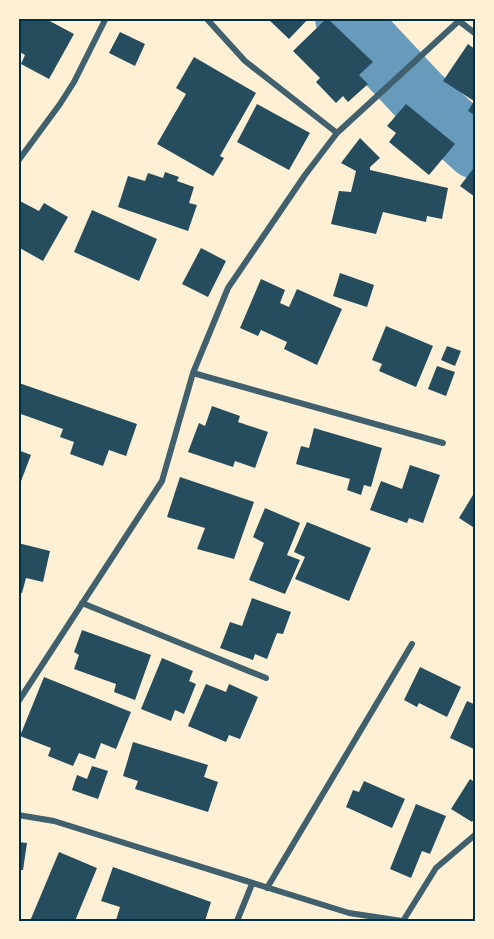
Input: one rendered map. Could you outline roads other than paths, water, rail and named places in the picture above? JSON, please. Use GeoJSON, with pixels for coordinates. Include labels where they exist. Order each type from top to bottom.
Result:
{"type":"FeatureCollection","features":[{"type":"Feature","properties":{"kind":"street"},"geometry":{"type":"LineString","coordinates":[[18,161],[60,105],[106,18]]}},
{"type":"Feature","properties":{"kind":"street"},"geometry":{"type":"LineString","coordinates":[[206,18],[245,61],[337,133]]}},
{"type":"Feature","properties":{"kind":"street"},"geometry":{"type":"LineString","coordinates":[[18,702],[162,481],[193,373],[228,288],[305,175],[337,133],[460,20],[476,34]]}},
{"type":"Feature","properties":{"kind":"street"},"geometry":{"type":"LineString","coordinates":[[193,373],[443,443]]}},
{"type":"Feature","properties":{"kind":"street"},"geometry":{"type":"LineString","coordinates":[[82,603],[266,678]]}},
{"type":"Feature","properties":{"kind":"street"},"geometry":{"type":"LineString","coordinates":[[267,888],[412,644]]}},
{"type":"Feature","properties":{"kind":"street"},"geometry":{"type":"LineString","coordinates":[[18,815],[54,821],[252,884],[349,912],[402,921],[436,868],[476,834]]}},
{"type":"Feature","properties":{"kind":"street"},"geometry":{"type":"LineString","coordinates":[[237,921],[252,884]]}},
{"type":"Feature","properties":{"kind":"waterway"},"geometry":{"type":"LineString","coordinates":[[346,18],[420,97],[476,148]]}}]}
